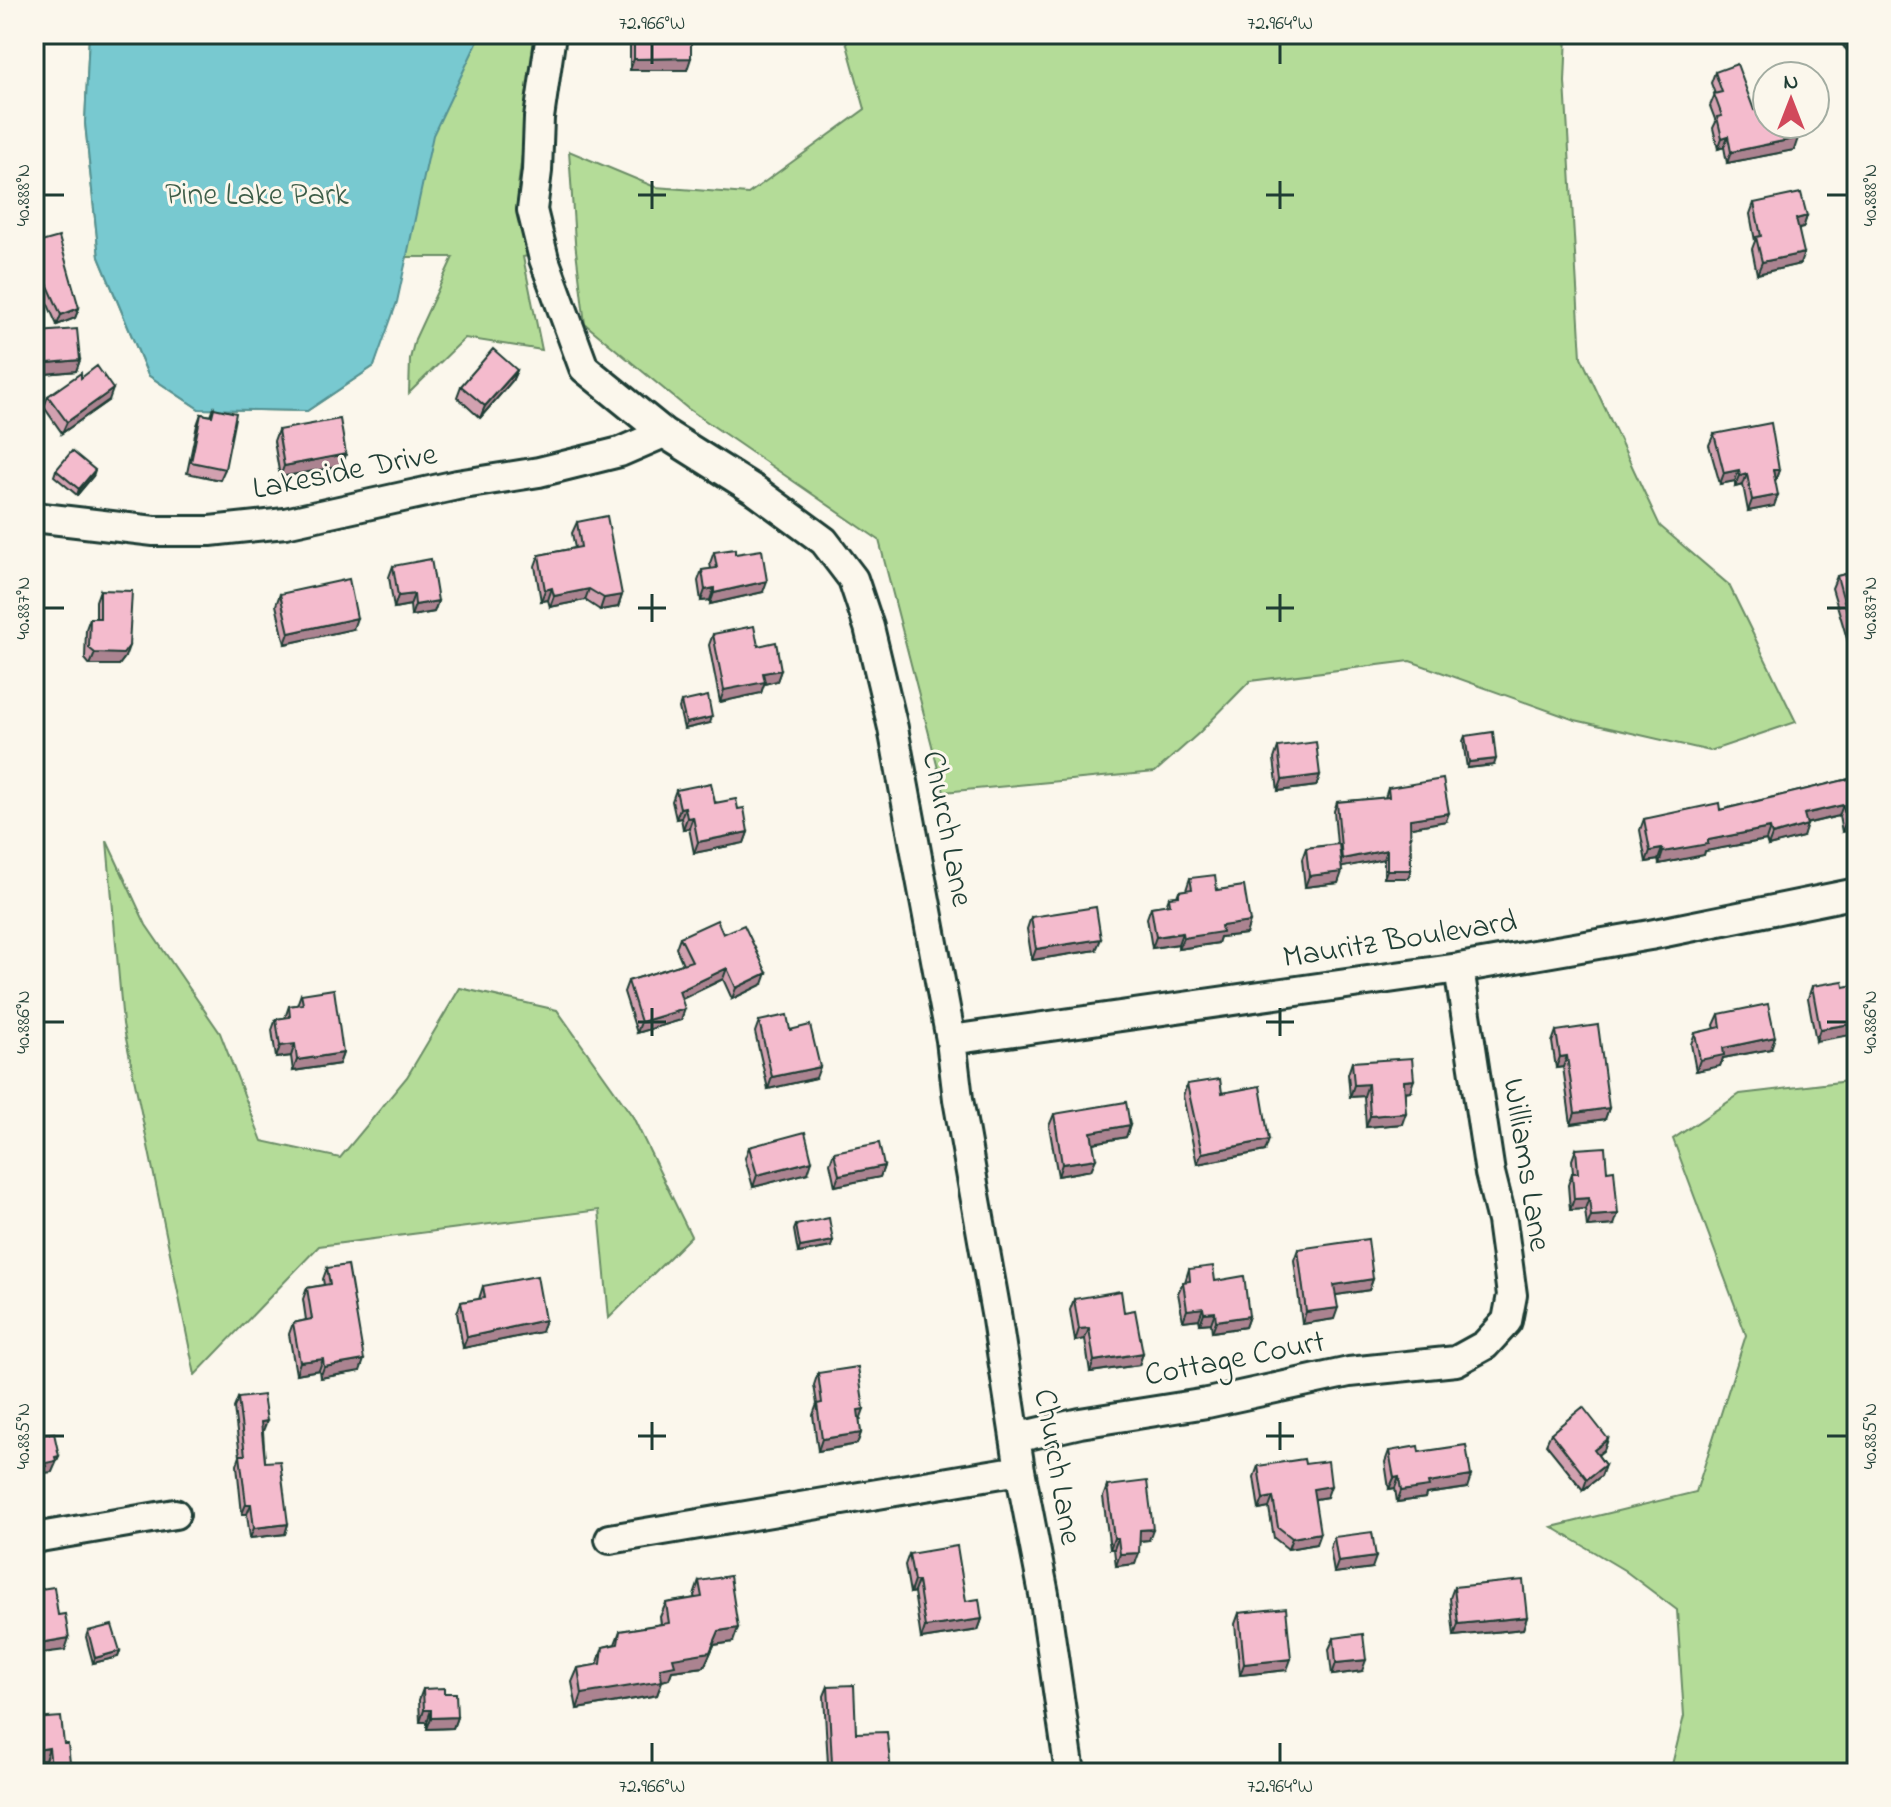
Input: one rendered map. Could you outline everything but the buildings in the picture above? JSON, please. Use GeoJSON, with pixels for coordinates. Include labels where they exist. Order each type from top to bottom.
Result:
{"type":"FeatureCollection","features":[{"type":"Feature","properties":{"kind":"street","name":"Church Lane"},"geometry":{"type":"LineString","coordinates":[[551,34],[539,118],[532,210],[544,259],[584,368],[664,433],[756,491],[824,541],[853,579],[869,627],[893,728],[951,1040],[958,1099],[1020,1470],[1044,1594],[1070,1773]]}},
{"type":"Feature","properties":{"kind":"street","name":"Lakeside Drive"},"geometry":{"type":"LineString","coordinates":[[34,517],[154,531],[210,531],[285,523],[457,485],[539,472],[620,452],[664,433]]}},
{"type":"Feature","properties":{"kind":"street","name":"Mauritz Boulevard"},"geometry":{"type":"LineString","coordinates":[[951,1040],[1459,968],[1650,935],[1857,893]]}},
{"type":"Feature","properties":{"kind":"street","name":"Williams Lane"},"geometry":{"type":"LineString","coordinates":[[1459,968],[1512,1295],[1507,1321],[1485,1345],[1468,1354]]}},
{"type":"Feature","properties":{"kind":"street","name":"Cottage Court"},"geometry":{"type":"LineString","coordinates":[[1015,1438],[1080,1423],[1207,1403],[1349,1372],[1456,1361],[1468,1354]]}},
{"type":"Feature","properties":{"kind":"street"},"geometry":{"type":"LineString","coordinates":[[610,1539],[1020,1470]]}},
{"type":"Feature","properties":{"kind":"street"},"geometry":{"type":"LineString","coordinates":[[34,1538],[175,1514]]}},
{"type":"Feature","properties":{"kind":"green space","name":"Pine Lake Park"},"geometry":{"type":"Polygon","coordinates":[[[89,34],[537,34],[518,187],[528,256],[523,257],[542,350],[465,338],[409,393],[410,359],[415,339],[453,257],[407,257],[374,366],[307,411],[199,409],[148,375],[99,257],[85,123],[89,34]]]}},
{"type":"Feature","properties":{"kind":"green space"},"geometry":{"type":"Polygon","coordinates":[[[844,34],[1567,34],[1565,82],[1581,357],[1660,526],[1729,585],[1796,722],[1710,751],[1575,720],[1410,661],[1250,681],[1155,772],[944,792],[879,540],[687,408],[585,324],[575,242],[569,151],[655,187],[748,194],[865,109],[844,34]]]}},
{"type":"Feature","properties":{"kind":"green space"},"geometry":{"type":"Polygon","coordinates":[[[107,841],[146,925],[220,1033],[262,1141],[340,1158],[407,1077],[460,988],[557,1010],[633,1117],[691,1236],[609,1318],[599,1210],[319,1246],[195,1375],[123,1024],[107,841]]]}},
{"type":"Feature","properties":{"kind":"green space"},"geometry":{"type":"Polygon","coordinates":[[[1857,1080],[1857,1773],[1670,1773],[1684,1716],[1677,1610],[1624,1570],[1552,1527],[1696,1492],[1746,1335],[1673,1139],[1740,1094],[1857,1080]]]}},
{"type":"Feature","properties":{"kind":"water","name":"Pine Lake Park"},"geometry":{"type":"Polygon","coordinates":[[[89,34],[481,34],[433,135],[397,302],[374,366],[307,411],[199,409],[148,375],[99,257],[85,123],[89,34]]]}}]}
